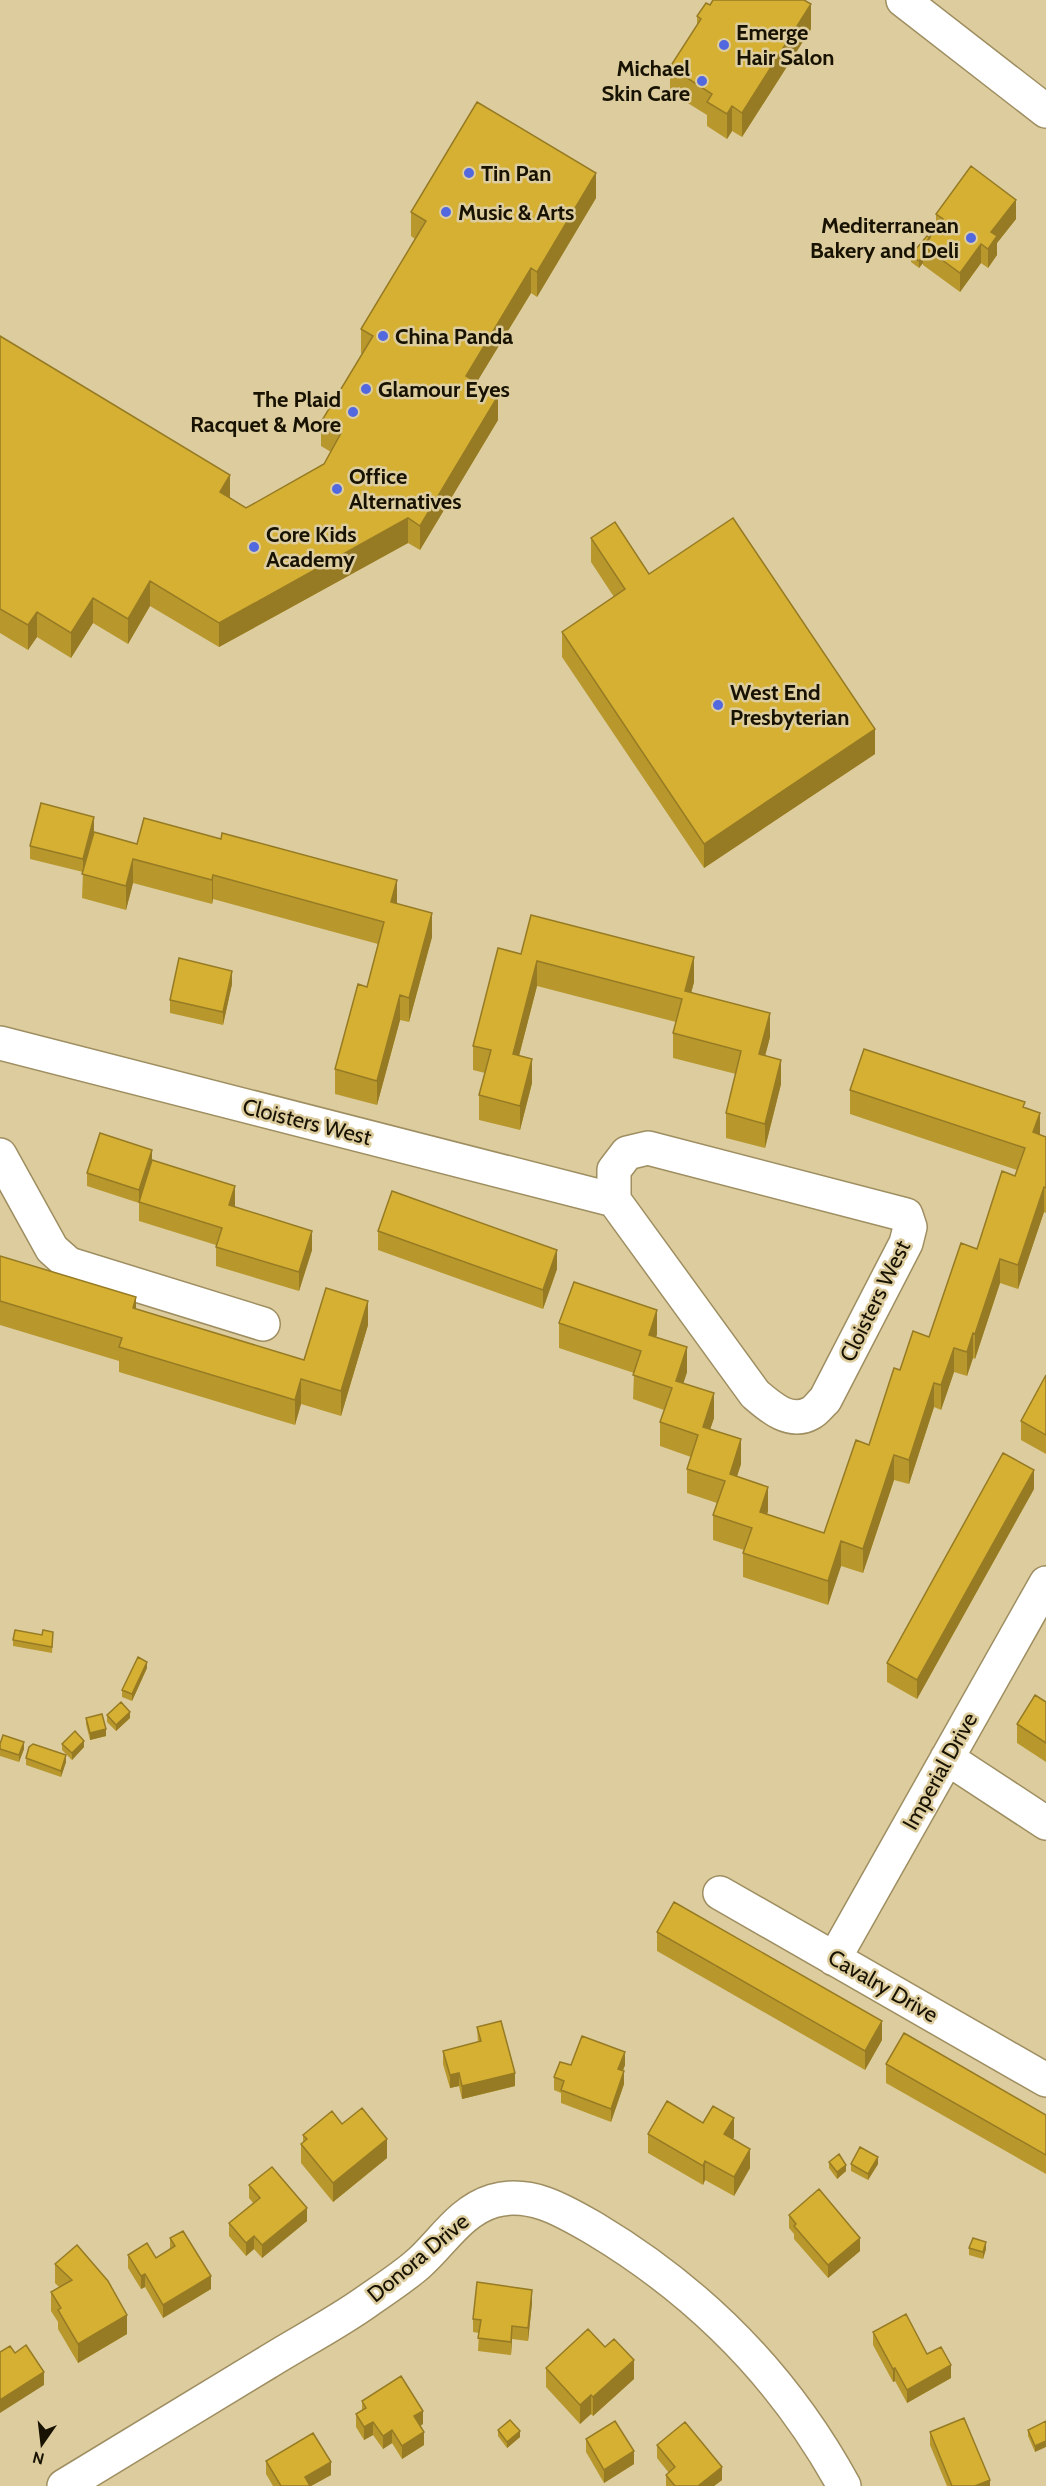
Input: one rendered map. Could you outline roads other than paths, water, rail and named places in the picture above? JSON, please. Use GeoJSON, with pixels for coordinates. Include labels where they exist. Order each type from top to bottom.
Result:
{"type":"FeatureCollection","features":[{"type":"Feature","properties":{"kind":"street"},"geometry":{"type":"LineString","coordinates":[[903,0],[1046,111]]}},
{"type":"Feature","properties":{"kind":"street","name":"Cloisters West"},"geometry":{"type":"LineString","coordinates":[[0,1043],[614,1200],[755,1394],[774,1411],[792,1416],[811,1413],[825,1400],[906,1243],[910,1227],[906,1215],[648,1148],[627,1153],[614,1170],[614,1200]]}},
{"type":"Feature","properties":{"kind":"street"},"geometry":{"type":"LineString","coordinates":[[0,1155],[52,1249],[69,1264],[263,1324]]}},
{"type":"Feature","properties":{"kind":"street","name":"Imperial Drive"},"geometry":{"type":"LineString","coordinates":[[834,1959],[1046,1583]]}},
{"type":"Feature","properties":{"kind":"street"},"geometry":{"type":"LineString","coordinates":[[947,1758],[1046,1823]]}},
{"type":"Feature","properties":{"kind":"street","name":"Cavalry Drive"},"geometry":{"type":"LineString","coordinates":[[720,1893],[1046,2080]]}},
{"type":"Feature","properties":{"kind":"street","name":"Donora Drive"},"geometry":{"type":"LineString","coordinates":[[64,2486],[363,2305],[417,2265],[465,2216],[492,2201],[517,2198],[555,2206],[625,2247],[679,2287],[710,2314],[761,2365],[804,2420],[844,2486]]}},
{"type":"Feature","properties":{"kind":"place","name":"Emerge Hair Salon"},"geometry":{"type":"Point","coordinates":[724,45]}},
{"type":"Feature","properties":{"kind":"place","name":"Michael Skin Care"},"geometry":{"type":"Point","coordinates":[702,81]}},
{"type":"Feature","properties":{"kind":"place","name":"Tin Pan"},"geometry":{"type":"Point","coordinates":[469,173]}},
{"type":"Feature","properties":{"kind":"place","name":"Music & Arts"},"geometry":{"type":"Point","coordinates":[446,212]}},
{"type":"Feature","properties":{"kind":"place","name":"Mediterranean Bakery and Deli"},"geometry":{"type":"Point","coordinates":[971,238]}},
{"type":"Feature","properties":{"kind":"place","name":"China Panda"},"geometry":{"type":"Point","coordinates":[383,336]}},
{"type":"Feature","properties":{"kind":"place","name":"Glamour Eyes"},"geometry":{"type":"Point","coordinates":[366,389]}},
{"type":"Feature","properties":{"kind":"place","name":"The Plaid Racquet & More"},"geometry":{"type":"Point","coordinates":[353,412]}},
{"type":"Feature","properties":{"kind":"place","name":"Office Alternatives"},"geometry":{"type":"Point","coordinates":[337,489]}},
{"type":"Feature","properties":{"kind":"place","name":"Core Kids Academy"},"geometry":{"type":"Point","coordinates":[254,547]}},
{"type":"Feature","properties":{"kind":"place","name":"West End Presbyterian"},"geometry":{"type":"Point","coordinates":[718,705]}}]}
